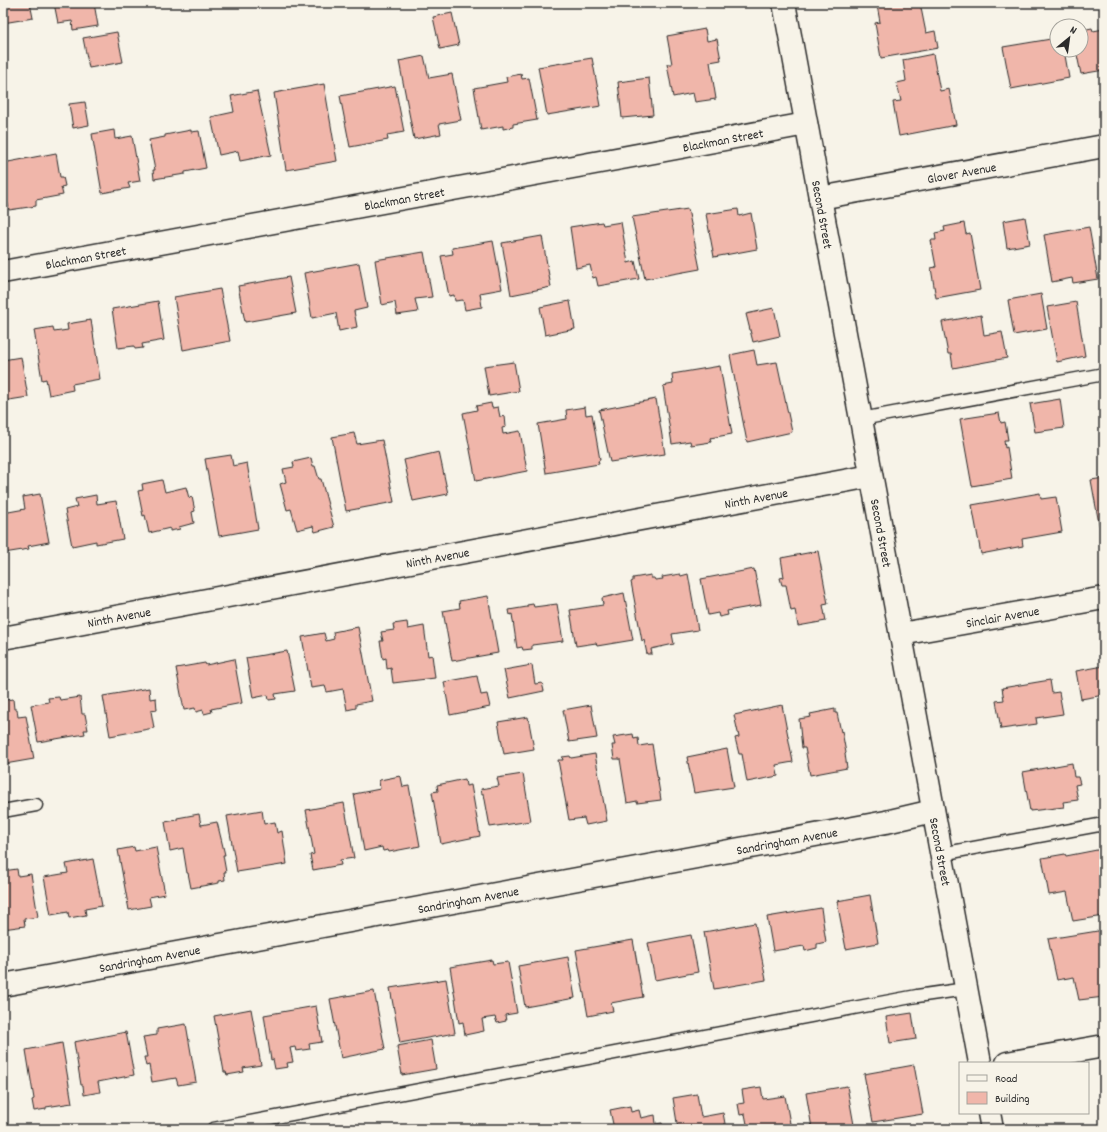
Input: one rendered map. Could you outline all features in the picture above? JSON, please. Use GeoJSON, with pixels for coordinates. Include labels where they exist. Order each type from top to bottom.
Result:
{"type":"FeatureCollection","features":[{"type":"Feature","properties":{"kind":"street","name":"Second Street"},"geometry":{"type":"LineString","coordinates":[[784,3],[980,1062]]}},
{"type":"Feature","properties":{"kind":"street","name":"Blackman Street"},"geometry":{"type":"LineString","coordinates":[[3,272],[806,124]]}},
{"type":"Feature","properties":{"kind":"street","name":"Glover Avenue"},"geometry":{"type":"LineString","coordinates":[[820,198],[1104,146]]}},
{"type":"Feature","properties":{"kind":"street","name":"Ninth Avenue"},"geometry":{"type":"LineString","coordinates":[[3,638],[871,476]]}},
{"type":"Feature","properties":{"kind":"street","name":"Sinclair Avenue"},"geometry":{"type":"LineString","coordinates":[[901,634],[1104,598]]}},
{"type":"Feature","properties":{"kind":"street","name":"Sandringham Avenue"},"geometry":{"type":"LineString","coordinates":[[3,985],[886,822],[933,811]]}},
{"type":"Feature","properties":{"kind":"street"},"geometry":{"type":"LineString","coordinates":[[1013,1062],[1104,1046]]}},
{"type":"Feature","properties":{"kind":"street"},"geometry":{"type":"LineString","coordinates":[[989,1114],[992,1129]]}},
{"type":"Feature","properties":{"kind":"lane"},"geometry":{"type":"LineString","coordinates":[[861,419],[1104,374]]}},
{"type":"Feature","properties":{"kind":"lane"},"geometry":{"type":"LineString","coordinates":[[3,811],[36,805]]}},
{"type":"Feature","properties":{"kind":"lane"},"geometry":{"type":"LineString","coordinates":[[941,854],[1104,824]]}},
{"type":"Feature","properties":{"kind":"lane"},"geometry":{"type":"LineString","coordinates":[[213,1129],[966,988]]}},
{"type":"Feature","properties":{"kind":"building"},"geometry":{"type":"Polygon","coordinates":[[[3,3],[30,3],[33,18],[3,23],[3,3]]]}},
{"type":"Feature","properties":{"kind":"building"},"geometry":{"type":"Polygon","coordinates":[[[54,3],[94,3],[98,26],[73,30],[72,21],[58,23],[54,3]]]}},
{"type":"Feature","properties":{"kind":"building"},"geometry":{"type":"Polygon","coordinates":[[[879,3],[920,3],[926,33],[935,31],[938,48],[881,58],[875,23],[880,22],[877,5],[880,5],[879,3]]]}},
{"type":"Feature","properties":{"kind":"building"},"geometry":{"type":"Polygon","coordinates":[[[452,13],[459,45],[440,49],[433,17],[452,13]]]}},
{"type":"Feature","properties":{"kind":"building"},"geometry":{"type":"Polygon","coordinates":[[[1092,28],[1093,31],[1104,29],[1104,70],[1081,74],[1078,58],[1089,58],[1089,29],[1092,28]]]}},
{"type":"Feature","properties":{"kind":"building"},"geometry":{"type":"Polygon","coordinates":[[[705,29],[707,41],[717,39],[721,60],[710,62],[716,99],[695,102],[693,93],[673,97],[667,64],[672,64],[667,36],[705,29]]]}},
{"type":"Feature","properties":{"kind":"building"},"geometry":{"type":"Polygon","coordinates":[[[117,32],[123,62],[89,68],[83,38],[117,32]]]}},
{"type":"Feature","properties":{"kind":"building"},"geometry":{"type":"Polygon","coordinates":[[[1049,39],[1049,58],[1065,58],[1069,78],[1011,89],[1003,47],[1049,39]]]}},
{"type":"Feature","properties":{"kind":"building"},"geometry":{"type":"Polygon","coordinates":[[[933,54],[940,91],[949,89],[956,125],[899,136],[893,102],[901,101],[897,83],[906,81],[903,60],[933,54]]]}},
{"type":"Feature","properties":{"kind":"building"},"geometry":{"type":"Polygon","coordinates":[[[424,56],[429,78],[452,74],[461,120],[439,124],[441,134],[414,139],[399,61],[424,56]]]}},
{"type":"Feature","properties":{"kind":"building"},"geometry":{"type":"Polygon","coordinates":[[[592,58],[601,106],[547,115],[538,67],[592,58]]]}},
{"type":"Feature","properties":{"kind":"building"},"geometry":{"type":"Polygon","coordinates":[[[521,74],[522,79],[529,78],[537,120],[513,124],[513,127],[503,129],[503,126],[481,130],[474,88],[507,82],[506,77],[521,74]]]}},
{"type":"Feature","properties":{"kind":"building"},"geometry":{"type":"Polygon","coordinates":[[[649,78],[653,115],[622,118],[618,82],[649,78]]]}},
{"type":"Feature","properties":{"kind":"building"},"geometry":{"type":"Polygon","coordinates":[[[324,84],[337,161],[286,170],[274,93],[324,84]]]}},
{"type":"Feature","properties":{"kind":"building"},"geometry":{"type":"Polygon","coordinates":[[[395,86],[404,132],[387,135],[388,140],[350,147],[340,96],[395,86]]]}},
{"type":"Feature","properties":{"kind":"building"},"geometry":{"type":"Polygon","coordinates":[[[257,91],[271,155],[240,161],[238,151],[219,155],[211,117],[234,112],[231,96],[257,91]]]}},
{"type":"Feature","properties":{"kind":"building"},"geometry":{"type":"Polygon","coordinates":[[[85,102],[89,125],[73,128],[69,104],[85,102]]]}},
{"type":"Feature","properties":{"kind":"building"},"geometry":{"type":"Polygon","coordinates":[[[114,130],[115,139],[132,136],[140,181],[128,183],[130,188],[102,193],[92,134],[114,130]]]}},
{"type":"Feature","properties":{"kind":"building"},"geometry":{"type":"Polygon","coordinates":[[[191,130],[191,132],[199,131],[206,168],[185,172],[185,174],[154,179],[153,170],[155,170],[149,140],[191,130]]]}},
{"type":"Feature","properties":{"kind":"building"},"geometry":{"type":"Polygon","coordinates":[[[56,153],[60,177],[63,177],[65,186],[61,187],[63,195],[36,200],[36,206],[9,210],[3,179],[3,163],[56,153]]]}},
{"type":"Feature","properties":{"kind":"building"},"geometry":{"type":"Polygon","coordinates":[[[688,209],[700,269],[645,279],[632,217],[688,209]]]}},
{"type":"Feature","properties":{"kind":"building"},"geometry":{"type":"Polygon","coordinates":[[[738,209],[739,216],[751,213],[757,249],[714,257],[706,214],[738,209]]]}},
{"type":"Feature","properties":{"kind":"building"},"geometry":{"type":"Polygon","coordinates":[[[1025,217],[1030,244],[1007,248],[1003,221],[1025,217]]]}},
{"type":"Feature","properties":{"kind":"building"},"geometry":{"type":"Polygon","coordinates":[[[602,222],[603,225],[621,222],[628,263],[635,261],[639,279],[598,286],[596,277],[593,278],[590,265],[576,268],[570,227],[602,222]]]}},
{"type":"Feature","properties":{"kind":"building"},"geometry":{"type":"Polygon","coordinates":[[[964,223],[966,234],[970,233],[980,290],[936,298],[931,268],[936,267],[931,240],[936,240],[935,233],[945,231],[944,227],[964,223]]]}},
{"type":"Feature","properties":{"kind":"building"},"geometry":{"type":"Polygon","coordinates":[[[1089,227],[1098,279],[1073,283],[1072,278],[1052,282],[1044,235],[1089,227]]]}},
{"type":"Feature","properties":{"kind":"building"},"geometry":{"type":"Polygon","coordinates":[[[542,236],[551,287],[511,295],[502,243],[542,236]]]}},
{"type":"Feature","properties":{"kind":"building"},"geometry":{"type":"Polygon","coordinates":[[[493,241],[502,289],[480,293],[482,307],[465,310],[463,300],[455,301],[454,295],[449,296],[441,256],[453,254],[452,248],[493,241]]]}},
{"type":"Feature","properties":{"kind":"building"},"geometry":{"type":"Polygon","coordinates":[[[424,252],[432,297],[415,299],[418,312],[397,315],[395,302],[382,305],[375,260],[424,252]]]}},
{"type":"Feature","properties":{"kind":"building"},"geometry":{"type":"Polygon","coordinates":[[[359,263],[367,308],[354,311],[357,327],[339,331],[336,313],[312,318],[304,273],[359,263]]]}},
{"type":"Feature","properties":{"kind":"building"},"geometry":{"type":"Polygon","coordinates":[[[289,277],[296,313],[245,322],[238,286],[289,277]]]}},
{"type":"Feature","properties":{"kind":"building"},"geometry":{"type":"Polygon","coordinates":[[[220,289],[230,341],[183,350],[174,297],[220,289]]]}},
{"type":"Feature","properties":{"kind":"building"},"geometry":{"type":"Polygon","coordinates":[[[1041,294],[1047,329],[1014,335],[1008,300],[1041,294]]]}},
{"type":"Feature","properties":{"kind":"building"},"geometry":{"type":"Polygon","coordinates":[[[158,301],[164,340],[142,344],[143,348],[135,349],[134,346],[118,348],[112,309],[158,301]]]}},
{"type":"Feature","properties":{"kind":"building"},"geometry":{"type":"Polygon","coordinates":[[[570,301],[575,329],[545,335],[540,307],[570,301]]]}},
{"type":"Feature","properties":{"kind":"building"},"geometry":{"type":"Polygon","coordinates":[[[1076,302],[1085,356],[1057,362],[1047,307],[1076,302]]]}},
{"type":"Feature","properties":{"kind":"building"},"geometry":{"type":"Polygon","coordinates":[[[774,308],[780,336],[753,342],[746,314],[774,308]]]}},
{"type":"Feature","properties":{"kind":"building"},"geometry":{"type":"Polygon","coordinates":[[[981,315],[984,335],[1002,332],[1007,358],[953,368],[951,354],[948,354],[942,322],[981,315]]]}},
{"type":"Feature","properties":{"kind":"building"},"geometry":{"type":"Polygon","coordinates":[[[91,320],[100,379],[72,384],[73,390],[49,395],[46,379],[42,380],[34,330],[53,327],[54,332],[68,330],[67,324],[91,320]]]}},
{"type":"Feature","properties":{"kind":"building"},"geometry":{"type":"Polygon","coordinates":[[[754,350],[757,365],[777,362],[792,432],[747,442],[730,355],[754,350]]]}},
{"type":"Feature","properties":{"kind":"building"},"geometry":{"type":"Polygon","coordinates":[[[21,357],[28,397],[3,401],[3,360],[21,357]]]}},
{"type":"Feature","properties":{"kind":"building"},"geometry":{"type":"Polygon","coordinates":[[[514,362],[519,391],[489,396],[484,366],[514,362]]]}},
{"type":"Feature","properties":{"kind":"building"},"geometry":{"type":"Polygon","coordinates":[[[720,366],[732,434],[710,438],[711,442],[691,445],[690,441],[672,444],[663,386],[673,384],[672,374],[720,366]]]}},
{"type":"Feature","properties":{"kind":"building"},"geometry":{"type":"Polygon","coordinates":[[[656,399],[665,454],[610,462],[599,410],[656,399]]]}},
{"type":"Feature","properties":{"kind":"building"},"geometry":{"type":"Polygon","coordinates":[[[1060,399],[1064,428],[1035,432],[1030,404],[1060,399]]]}},
{"type":"Feature","properties":{"kind":"building"},"geometry":{"type":"Polygon","coordinates":[[[491,403],[492,408],[498,407],[500,417],[505,416],[506,427],[502,428],[503,434],[520,431],[527,471],[476,481],[463,413],[477,410],[476,406],[491,403]]]}},
{"type":"Feature","properties":{"kind":"building"},"geometry":{"type":"Polygon","coordinates":[[[585,407],[586,415],[592,414],[600,460],[598,461],[599,464],[546,473],[538,424],[567,419],[566,410],[585,407]]]}},
{"type":"Feature","properties":{"kind":"building"},"geometry":{"type":"Polygon","coordinates":[[[999,413],[1001,423],[1005,422],[1008,440],[1004,440],[1005,448],[1007,447],[1012,479],[972,486],[960,419],[999,413]]]}},
{"type":"Feature","properties":{"kind":"building"},"geometry":{"type":"Polygon","coordinates":[[[354,433],[357,444],[382,440],[394,502],[346,511],[332,437],[354,433]]]}},
{"type":"Feature","properties":{"kind":"building"},"geometry":{"type":"Polygon","coordinates":[[[439,452],[448,494],[413,501],[404,460],[439,452]]]}},
{"type":"Feature","properties":{"kind":"building"},"geometry":{"type":"Polygon","coordinates":[[[231,455],[233,466],[247,463],[258,529],[219,536],[205,459],[231,455]]]}},
{"type":"Feature","properties":{"kind":"building"},"geometry":{"type":"Polygon","coordinates":[[[311,458],[319,479],[321,479],[334,527],[315,532],[313,526],[297,530],[291,509],[287,510],[280,484],[286,482],[283,469],[294,467],[293,462],[311,458]]]}},
{"type":"Feature","properties":{"kind":"building"},"geometry":{"type":"Polygon","coordinates":[[[1104,478],[1104,528],[1100,529],[1091,480],[1104,478]]]}},
{"type":"Feature","properties":{"kind":"building"},"geometry":{"type":"Polygon","coordinates":[[[162,480],[165,492],[186,487],[189,498],[192,497],[195,511],[192,512],[194,523],[179,527],[180,529],[170,531],[170,528],[149,533],[145,515],[143,516],[138,491],[143,490],[142,484],[162,480]]]}},
{"type":"Feature","properties":{"kind":"building"},"geometry":{"type":"Polygon","coordinates":[[[1040,493],[1041,499],[1056,497],[1062,532],[1022,539],[1023,546],[981,554],[972,505],[1040,493]]]}},
{"type":"Feature","properties":{"kind":"building"},"geometry":{"type":"Polygon","coordinates":[[[40,494],[49,542],[28,546],[29,549],[4,553],[3,513],[25,509],[23,497],[40,494]]]}},
{"type":"Feature","properties":{"kind":"building"},"geometry":{"type":"Polygon","coordinates":[[[96,495],[97,504],[116,501],[123,539],[96,544],[96,541],[72,546],[65,510],[77,507],[75,499],[96,495]]]}},
{"type":"Feature","properties":{"kind":"building"},"geometry":{"type":"Polygon","coordinates":[[[818,551],[828,604],[823,605],[826,621],[798,626],[795,610],[791,611],[786,585],[782,585],[780,578],[784,577],[781,558],[818,551]]]}},
{"type":"Feature","properties":{"kind":"building"},"geometry":{"type":"Polygon","coordinates":[[[754,569],[761,605],[727,611],[728,615],[719,617],[718,613],[708,615],[701,579],[754,569]]]}},
{"type":"Feature","properties":{"kind":"building"},"geometry":{"type":"Polygon","coordinates":[[[680,574],[681,576],[688,574],[698,630],[672,634],[674,644],[651,649],[652,654],[647,654],[644,640],[642,641],[631,582],[633,581],[633,578],[651,575],[651,578],[654,578],[655,580],[663,579],[662,577],[680,574]]]}},
{"type":"Feature","properties":{"kind":"building"},"geometry":{"type":"Polygon","coordinates":[[[624,593],[633,640],[597,646],[596,643],[576,646],[570,610],[603,605],[602,598],[624,593]]]}},
{"type":"Feature","properties":{"kind":"building"},"geometry":{"type":"Polygon","coordinates":[[[488,596],[498,653],[452,661],[443,611],[460,608],[459,601],[488,596]]]}},
{"type":"Feature","properties":{"kind":"building"},"geometry":{"type":"Polygon","coordinates":[[[533,604],[534,607],[557,604],[563,641],[532,645],[532,649],[523,650],[522,647],[517,648],[512,614],[510,615],[509,610],[527,607],[527,605],[533,604]]]}},
{"type":"Feature","properties":{"kind":"building"},"geometry":{"type":"Polygon","coordinates":[[[407,622],[408,629],[424,626],[428,656],[432,655],[435,678],[393,683],[391,668],[387,669],[386,658],[383,659],[380,641],[383,641],[381,632],[394,630],[393,624],[407,622]]]}},
{"type":"Feature","properties":{"kind":"building"},"geometry":{"type":"Polygon","coordinates":[[[358,627],[372,701],[356,704],[356,708],[347,710],[343,689],[327,692],[325,686],[311,688],[302,637],[324,633],[326,641],[334,639],[333,632],[358,627]]]}},
{"type":"Feature","properties":{"kind":"building"},"geometry":{"type":"Polygon","coordinates":[[[287,651],[295,691],[275,694],[276,699],[269,700],[268,695],[253,698],[246,658],[287,651]]]}},
{"type":"Feature","properties":{"kind":"building"},"geometry":{"type":"Polygon","coordinates":[[[234,659],[242,703],[211,709],[212,712],[204,714],[203,710],[196,712],[195,708],[184,710],[176,668],[205,663],[206,665],[234,659]]]}},
{"type":"Feature","properties":{"kind":"building"},"geometry":{"type":"Polygon","coordinates":[[[532,665],[535,684],[542,683],[544,691],[510,698],[504,670],[532,665]]]}},
{"type":"Feature","properties":{"kind":"building"},"geometry":{"type":"Polygon","coordinates":[[[1104,666],[1104,695],[1081,699],[1076,671],[1104,666]]]}},
{"type":"Feature","properties":{"kind":"building"},"geometry":{"type":"Polygon","coordinates":[[[477,676],[481,695],[487,694],[490,707],[450,715],[444,682],[477,676]]]}},
{"type":"Feature","properties":{"kind":"building"},"geometry":{"type":"Polygon","coordinates":[[[1050,680],[1052,693],[1059,692],[1063,714],[1036,718],[1037,724],[1001,729],[996,701],[1004,700],[1002,688],[1050,680]]]}},
{"type":"Feature","properties":{"kind":"building"},"geometry":{"type":"Polygon","coordinates":[[[3,687],[6,700],[13,699],[14,709],[17,709],[18,717],[26,716],[34,759],[5,764],[3,757],[3,687]]]}},
{"type":"Feature","properties":{"kind":"building"},"geometry":{"type":"Polygon","coordinates":[[[149,688],[150,699],[156,698],[157,710],[151,711],[154,728],[110,736],[103,696],[149,688]]]}},
{"type":"Feature","properties":{"kind":"building"},"geometry":{"type":"Polygon","coordinates":[[[59,697],[60,700],[80,697],[82,714],[85,714],[88,730],[84,730],[85,734],[38,742],[31,705],[49,702],[48,698],[59,697]]]}},
{"type":"Feature","properties":{"kind":"building"},"geometry":{"type":"Polygon","coordinates":[[[591,705],[597,738],[569,742],[563,710],[591,705]]]}},
{"type":"Feature","properties":{"kind":"building"},"geometry":{"type":"Polygon","coordinates":[[[782,705],[793,762],[776,765],[778,776],[747,782],[742,754],[739,754],[735,738],[739,737],[734,715],[782,705]]]}},
{"type":"Feature","properties":{"kind":"building"},"geometry":{"type":"Polygon","coordinates":[[[835,709],[841,732],[842,731],[847,768],[810,775],[805,748],[802,748],[799,719],[811,717],[810,714],[835,709]]]}},
{"type":"Feature","properties":{"kind":"building"},"geometry":{"type":"Polygon","coordinates":[[[528,717],[534,749],[504,754],[498,722],[528,717]]]}},
{"type":"Feature","properties":{"kind":"building"},"geometry":{"type":"Polygon","coordinates":[[[633,734],[634,739],[638,738],[639,746],[652,744],[661,800],[627,803],[620,759],[614,759],[612,745],[615,745],[613,737],[633,734]]]}},
{"type":"Feature","properties":{"kind":"building"},"geometry":{"type":"Polygon","coordinates":[[[727,749],[734,787],[694,793],[687,757],[727,749]]]}},
{"type":"Feature","properties":{"kind":"building"},"geometry":{"type":"Polygon","coordinates":[[[595,754],[607,821],[586,825],[584,818],[569,820],[558,760],[563,760],[562,757],[570,756],[571,758],[595,754]]]}},
{"type":"Feature","properties":{"kind":"building"},"geometry":{"type":"Polygon","coordinates":[[[1072,763],[1074,777],[1078,777],[1080,784],[1075,785],[1078,800],[1063,802],[1064,807],[1030,811],[1023,772],[1072,763]]]}},
{"type":"Feature","properties":{"kind":"building"},"geometry":{"type":"Polygon","coordinates":[[[523,774],[531,821],[490,827],[484,794],[482,794],[481,789],[499,786],[497,778],[523,774]]]}},
{"type":"Feature","properties":{"kind":"building"},"geometry":{"type":"Polygon","coordinates":[[[400,776],[403,787],[409,786],[420,846],[389,852],[388,850],[383,851],[382,847],[364,851],[354,794],[380,789],[380,780],[400,776]]]}},
{"type":"Feature","properties":{"kind":"building"},"geometry":{"type":"Polygon","coordinates":[[[465,779],[466,786],[471,785],[480,836],[441,844],[432,792],[438,791],[437,785],[465,779]]]}},
{"type":"Feature","properties":{"kind":"building"},"geometry":{"type":"Polygon","coordinates":[[[344,803],[354,858],[340,860],[341,865],[313,870],[310,855],[314,854],[306,810],[344,803]]]}},
{"type":"Feature","properties":{"kind":"building"},"geometry":{"type":"Polygon","coordinates":[[[262,810],[264,824],[275,822],[277,833],[282,831],[287,864],[237,872],[227,816],[262,810]]]}},
{"type":"Feature","properties":{"kind":"building"},"geometry":{"type":"Polygon","coordinates":[[[199,814],[201,825],[217,822],[225,855],[223,855],[226,872],[224,872],[225,880],[219,881],[219,883],[191,888],[183,848],[170,851],[165,822],[199,814]]]}},
{"type":"Feature","properties":{"kind":"building"},"geometry":{"type":"Polygon","coordinates":[[[134,847],[135,851],[156,847],[165,894],[149,897],[151,906],[129,910],[118,850],[134,847]]]}},
{"type":"Feature","properties":{"kind":"building"},"geometry":{"type":"Polygon","coordinates":[[[1102,849],[1104,859],[1104,916],[1073,921],[1067,892],[1049,895],[1042,858],[1065,854],[1066,856],[1102,849]]]}},
{"type":"Feature","properties":{"kind":"building"},"geometry":{"type":"Polygon","coordinates":[[[93,859],[102,906],[85,909],[86,915],[69,918],[68,912],[51,915],[44,877],[68,873],[66,864],[93,859]]]}},
{"type":"Feature","properties":{"kind":"building"},"geometry":{"type":"Polygon","coordinates":[[[17,869],[18,876],[31,874],[38,917],[24,919],[25,926],[3,929],[3,871],[17,869]]]}},
{"type":"Feature","properties":{"kind":"building"},"geometry":{"type":"Polygon","coordinates":[[[870,895],[878,943],[846,949],[837,901],[870,895]]]}},
{"type":"Feature","properties":{"kind":"building"},"geometry":{"type":"Polygon","coordinates":[[[821,908],[826,942],[817,944],[817,948],[805,951],[804,946],[773,951],[767,917],[821,908]]]}},
{"type":"Feature","properties":{"kind":"building"},"geometry":{"type":"Polygon","coordinates":[[[755,923],[766,980],[714,989],[704,932],[755,923]]]}},
{"type":"Feature","properties":{"kind":"building"},"geometry":{"type":"Polygon","coordinates":[[[1104,930],[1104,997],[1079,1000],[1074,977],[1057,980],[1048,939],[1104,930]]]}},
{"type":"Feature","properties":{"kind":"building"},"geometry":{"type":"Polygon","coordinates":[[[691,935],[698,972],[655,980],[648,943],[691,935]]]}},
{"type":"Feature","properties":{"kind":"building"},"geometry":{"type":"Polygon","coordinates":[[[633,940],[643,997],[611,1003],[613,1011],[588,1016],[576,950],[633,940]]]}},
{"type":"Feature","properties":{"kind":"building"},"geometry":{"type":"Polygon","coordinates":[[[568,957],[575,998],[525,1007],[518,966],[568,957]]]}},
{"type":"Feature","properties":{"kind":"building"},"geometry":{"type":"Polygon","coordinates":[[[492,960],[493,964],[508,962],[517,1013],[505,1015],[506,1021],[497,1023],[495,1017],[482,1019],[484,1031],[465,1035],[463,1022],[459,1023],[450,967],[492,960]]]}},
{"type":"Feature","properties":{"kind":"building"},"geometry":{"type":"Polygon","coordinates":[[[446,979],[455,1033],[400,1043],[390,988],[446,979]]]}},
{"type":"Feature","properties":{"kind":"building"},"geometry":{"type":"Polygon","coordinates":[[[374,991],[385,1049],[341,1058],[330,999],[374,991]]]}},
{"type":"Feature","properties":{"kind":"building"},"geometry":{"type":"Polygon","coordinates":[[[316,1006],[322,1042],[309,1044],[310,1049],[296,1051],[295,1047],[290,1048],[293,1062],[287,1063],[288,1067],[275,1069],[273,1059],[271,1060],[264,1015],[316,1006]]]}},
{"type":"Feature","properties":{"kind":"building"},"geometry":{"type":"Polygon","coordinates":[[[251,1009],[261,1065],[243,1068],[244,1072],[227,1075],[226,1072],[224,1072],[214,1016],[251,1009]]]}},
{"type":"Feature","properties":{"kind":"building"},"geometry":{"type":"Polygon","coordinates":[[[912,1013],[916,1039],[890,1043],[886,1017],[912,1013]]]}},
{"type":"Feature","properties":{"kind":"building"},"geometry":{"type":"Polygon","coordinates":[[[186,1024],[196,1082],[178,1085],[176,1078],[152,1082],[149,1065],[146,1066],[144,1057],[147,1057],[143,1037],[157,1035],[157,1029],[186,1024]]]}},
{"type":"Feature","properties":{"kind":"building"},"geometry":{"type":"Polygon","coordinates":[[[126,1032],[134,1075],[98,1082],[100,1092],[84,1095],[74,1042],[126,1032]]]}},
{"type":"Feature","properties":{"kind":"building"},"geometry":{"type":"Polygon","coordinates":[[[431,1040],[436,1069],[402,1075],[397,1046],[431,1040]]]}},
{"type":"Feature","properties":{"kind":"building"},"geometry":{"type":"Polygon","coordinates":[[[62,1043],[72,1103],[46,1107],[46,1109],[34,1111],[32,1100],[34,1099],[26,1050],[62,1043]]]}},
{"type":"Feature","properties":{"kind":"building"},"geometry":{"type":"Polygon","coordinates":[[[914,1065],[923,1114],[873,1122],[864,1074],[914,1065]]]}},
{"type":"Feature","properties":{"kind":"building"},"geometry":{"type":"Polygon","coordinates":[[[847,1086],[854,1125],[832,1129],[827,1129],[827,1126],[812,1128],[806,1093],[847,1086]]]}},
{"type":"Feature","properties":{"kind":"building"},"geometry":{"type":"Polygon","coordinates":[[[761,1087],[763,1099],[785,1096],[791,1129],[748,1129],[745,1114],[740,1115],[738,1104],[744,1103],[742,1090],[761,1087]]]}},
{"type":"Feature","properties":{"kind":"building"},"geometry":{"type":"Polygon","coordinates":[[[697,1094],[701,1117],[723,1113],[726,1129],[678,1129],[673,1098],[697,1094]]]}},
{"type":"Feature","properties":{"kind":"building"},"geometry":{"type":"Polygon","coordinates":[[[630,1106],[631,1112],[639,1110],[641,1118],[655,1115],[656,1124],[662,1123],[663,1129],[614,1129],[610,1110],[630,1106]]]}}]}
